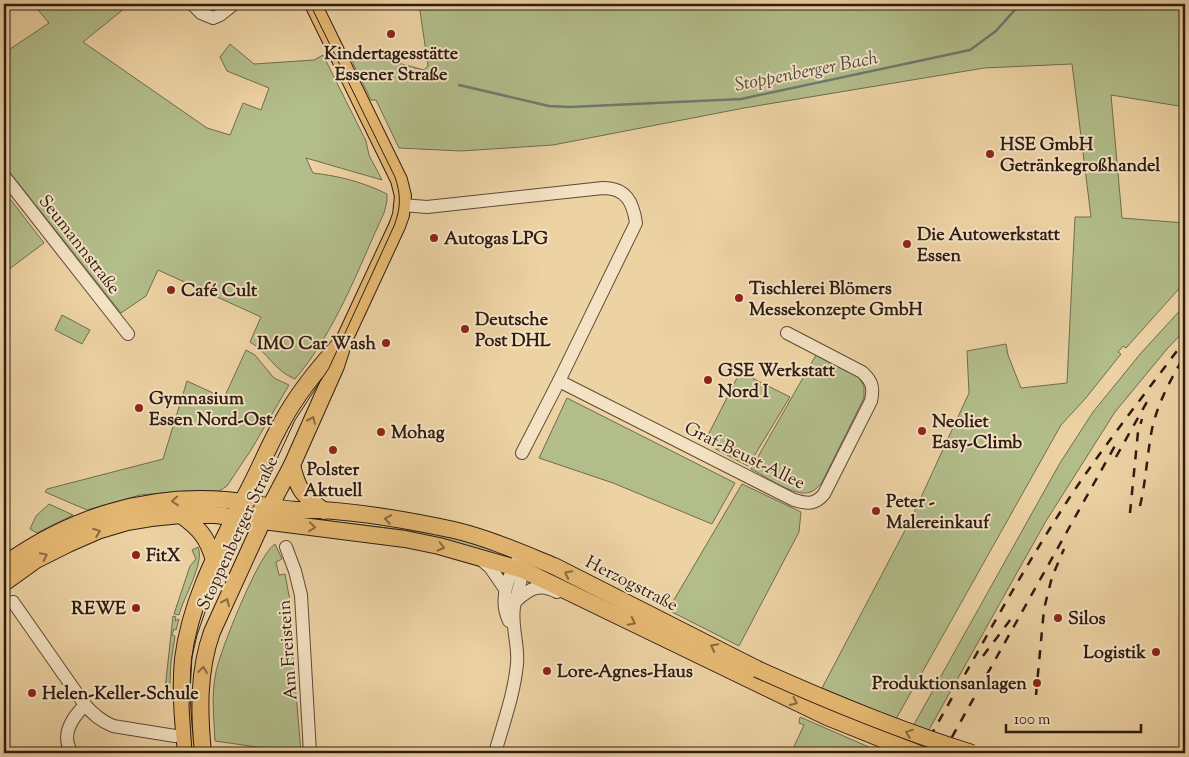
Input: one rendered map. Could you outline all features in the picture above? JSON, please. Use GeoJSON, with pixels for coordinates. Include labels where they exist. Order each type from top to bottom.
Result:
{"type":"FeatureCollection","features":[{"type":"Feature","properties":{"kind":"main road"},"geometry":{"type":"LineString","coordinates":[[313,4],[399,180],[403,196],[402,205]]}},
{"type":"Feature","properties":{"kind":"main road","name":"Stoppenberger Straße"},"geometry":{"type":"LineString","coordinates":[[186,753],[182,706],[183,660],[194,608],[214,560],[292,465],[336,366],[345,338],[397,226],[402,205]]}},
{"type":"Feature","properties":{"kind":"main road","name":"Stoppenberger Straße"},"geometry":{"type":"LineString","coordinates":[[203,753],[199,699],[206,647],[285,417],[318,370],[345,338]]}},
{"type":"Feature","properties":{"kind":"main road"},"geometry":{"type":"LineString","coordinates":[[292,465],[299,489],[306,497],[324,510]]}},
{"type":"Feature","properties":{"kind":"main road"},"geometry":{"type":"LineString","coordinates":[[4,565],[30,546],[65,528],[110,512],[134,506],[193,499],[253,511]]}},
{"type":"Feature","properties":{"kind":"main road","name":"Herzogstraße"},"geometry":{"type":"LineString","coordinates":[[253,511],[324,510],[385,518],[456,531],[588,600],[754,675],[834,703],[925,739],[972,753]]}},
{"type":"Feature","properties":{"kind":"main road"},"geometry":{"type":"LineString","coordinates":[[4,583],[36,560],[100,530],[127,522],[181,515],[253,511]]}},
{"type":"Feature","properties":{"kind":"main road","name":"Herzogstraße"},"geometry":{"type":"LineString","coordinates":[[253,511],[439,546],[477,557],[554,566],[834,720],[917,753]]}},
{"type":"Feature","properties":{"kind":"main road"},"geometry":{"type":"LineString","coordinates":[[181,515],[205,536],[214,560]]}},
{"type":"Feature","properties":{"kind":"street"},"geometry":{"type":"LineString","coordinates":[[192,4],[207,16],[213,18],[220,16],[234,4]]}},
{"type":"Feature","properties":{"kind":"street","name":"Seumannstraße"},"geometry":{"type":"LineString","coordinates":[[4,176],[128,334]]}},
{"type":"Feature","properties":{"kind":"street"},"geometry":{"type":"LineString","coordinates":[[402,205],[427,207],[603,188],[613,188],[629,200],[634,211],[636,223],[522,453]]}},
{"type":"Feature","properties":{"kind":"street","name":"Graf-Beust-Allee"},"geometry":{"type":"LineString","coordinates":[[559,381],[794,500],[806,504],[813,503],[824,494],[871,401],[873,390],[869,378],[862,372],[787,333]]}},
{"type":"Feature","properties":{"kind":"street","name":"Am Freistein"},"geometry":{"type":"LineString","coordinates":[[286,547],[295,571],[302,603],[310,753]]}},
{"type":"Feature","properties":{"kind":"street"},"geometry":{"type":"LineString","coordinates":[[477,557],[490,567],[505,589],[507,617],[515,632]]}},
{"type":"Feature","properties":{"kind":"street"},"geometry":{"type":"LineString","coordinates":[[505,589],[520,563]]}},
{"type":"Feature","properties":{"kind":"street"},"geometry":{"type":"LineString","coordinates":[[517,600],[520,563]]}},
{"type":"Feature","properties":{"kind":"street"},"geometry":{"type":"LineString","coordinates":[[495,753],[515,684],[517,662],[514,607],[517,600],[528,591],[543,587],[575,601],[588,600]]}},
{"type":"Feature","properties":{"kind":"street"},"geometry":{"type":"LineString","coordinates":[[13,602],[94,716],[113,726],[175,736],[184,735]]}},
{"type":"Feature","properties":{"kind":"street"},"geometry":{"type":"LineString","coordinates":[[72,753],[67,737],[69,725],[85,705]]}},
{"type":"Feature","properties":{"kind":"green space"},"geometry":{"type":"Polygon","coordinates":[[[33,4],[130,4],[83,42],[207,128],[230,135],[243,103],[261,110],[269,88],[227,71],[220,57],[230,44],[254,64],[314,60],[323,55],[366,141],[369,155],[382,180],[306,158],[313,173],[342,178],[369,186],[387,194],[387,201],[384,213],[345,299],[323,341],[295,379],[281,371],[262,351],[250,342],[261,317],[158,270],[146,296],[121,313],[4,165],[4,53],[49,23],[33,4]]]}},
{"type":"Feature","properties":{"kind":"green space"},"geometry":{"type":"Polygon","coordinates":[[[419,4],[1185,4],[1185,107],[1111,95],[1122,218],[1185,223],[1185,282],[1126,348],[1123,346],[1118,352],[1121,354],[1085,399],[1061,425],[896,719],[822,688],[911,519],[969,393],[967,351],[1006,344],[1008,355],[1021,388],[1067,383],[1075,217],[1091,217],[1072,64],[984,68],[744,108],[553,145],[461,151],[399,148],[376,100],[371,100],[350,57],[372,56],[424,70],[428,66],[419,4]]]}},
{"type":"Feature","properties":{"kind":"green space"},"geometry":{"type":"Polygon","coordinates":[[[4,191],[44,243],[4,273],[4,191]]]}},
{"type":"Feature","properties":{"kind":"green space"},"geometry":{"type":"Polygon","coordinates":[[[1185,305],[1185,330],[1115,412],[1046,521],[916,753],[898,753],[1060,463],[1093,412],[1141,353],[1185,305]]]}},
{"type":"Feature","properties":{"kind":"green space"},"geometry":{"type":"Polygon","coordinates":[[[62,315],[90,330],[82,344],[55,330],[62,315]]]}},
{"type":"Feature","properties":{"kind":"green space"},"geometry":{"type":"Polygon","coordinates":[[[246,350],[255,355],[274,378],[289,385],[251,450],[227,486],[219,491],[186,491],[140,495],[87,510],[45,492],[47,489],[163,459],[187,381],[224,398],[246,350]]]}},
{"type":"Feature","properties":{"kind":"green space"},"geometry":{"type":"Polygon","coordinates":[[[816,355],[858,376],[864,386],[864,398],[821,484],[810,492],[799,493],[751,469],[816,355]]]}},
{"type":"Feature","properties":{"kind":"green space"},"geometry":{"type":"Polygon","coordinates":[[[740,372],[790,397],[748,466],[704,443],[740,372]]]}},
{"type":"Feature","properties":{"kind":"green space"},"geometry":{"type":"Polygon","coordinates":[[[567,398],[735,483],[712,524],[613,483],[539,458],[567,398]]]}},
{"type":"Feature","properties":{"kind":"green space"},"geometry":{"type":"Polygon","coordinates":[[[742,484],[801,512],[799,532],[739,646],[668,610],[742,484]]]}},
{"type":"Feature","properties":{"kind":"green space"},"geometry":{"type":"Polygon","coordinates":[[[49,504],[73,515],[37,533],[30,529],[36,516],[49,504]]]}},
{"type":"Feature","properties":{"kind":"green space"},"geometry":{"type":"Polygon","coordinates":[[[290,516],[436,534],[471,541],[500,551],[507,559],[290,516]]]}},
{"type":"Feature","properties":{"kind":"green space"},"geometry":{"type":"Polygon","coordinates":[[[275,544],[282,559],[276,562],[279,575],[285,574],[290,601],[301,752],[298,753],[215,741],[213,706],[216,672],[219,661],[250,583],[268,551],[275,544]]]}},
{"type":"Feature","properties":{"kind":"green space"},"geometry":{"type":"Polygon","coordinates":[[[198,547],[199,562],[196,571],[179,615],[174,614],[190,566],[196,559],[192,550],[198,547]]]}},
{"type":"Feature","properties":{"kind":"green space"},"geometry":{"type":"Polygon","coordinates":[[[173,616],[176,617],[175,621],[179,619],[176,630],[174,629],[172,635],[175,636],[171,662],[169,701],[164,698],[173,616]]]}},
{"type":"Feature","properties":{"kind":"green space"},"geometry":{"type":"Polygon","coordinates":[[[800,717],[878,751],[877,753],[791,753],[804,725],[799,723],[800,717]]]}},
{"type":"Feature","properties":{"kind":"waterway","name":"Stoppenberger Bach"},"geometry":{"type":"LineString","coordinates":[[459,85],[549,106],[570,107],[741,99],[970,50],[996,31],[1020,4]]}},
{"type":"Feature","properties":{"kind":"tram line"},"geometry":{"type":"LineString","coordinates":[[192,753],[189,707],[192,657],[197,635],[212,592],[295,420],[329,368],[394,226],[399,207],[395,177],[310,4]]}},
{"type":"Feature","properties":{"kind":"railway"},"geometry":{"type":"LineString","coordinates":[[921,753],[1048,531],[1111,439],[1185,340]]}},
{"type":"Feature","properties":{"kind":"railway"},"geometry":{"type":"LineString","coordinates":[[1140,506],[1152,429],[1165,391],[1185,355]]}},
{"type":"Feature","properties":{"kind":"railway"},"geometry":{"type":"LineString","coordinates":[[1116,457],[1148,400]]}},
{"type":"Feature","properties":{"kind":"railway"},"geometry":{"type":"LineString","coordinates":[[1130,513],[1138,432],[1142,419]]}},
{"type":"Feature","properties":{"kind":"railway"},"geometry":{"type":"LineString","coordinates":[[943,753],[1116,444]]}},
{"type":"Feature","properties":{"kind":"railway"},"geometry":{"type":"LineString","coordinates":[[1036,695],[1044,609],[1052,577],[1064,549]]}},
{"type":"Feature","properties":{"kind":"railway"},"geometry":{"type":"LineString","coordinates":[[983,656],[1014,615]]}},
{"type":"Feature","properties":{"kind":"place","name":"Kindertagesstätte Essener Straße"},"geometry":{"type":"Point","coordinates":[391,34]}},
{"type":"Feature","properties":{"kind":"place","name":"HSE GmbH Getränkegroßhandel"},"geometry":{"type":"Point","coordinates":[990,154]}},
{"type":"Feature","properties":{"kind":"place","name":"Autogas LPG"},"geometry":{"type":"Point","coordinates":[434,238]}},
{"type":"Feature","properties":{"kind":"place","name":"Die Autowerkstatt Essen"},"geometry":{"type":"Point","coordinates":[907,244]}},
{"type":"Feature","properties":{"kind":"place","name":"Café Cult"},"geometry":{"type":"Point","coordinates":[171,290]}},
{"type":"Feature","properties":{"kind":"place","name":"Tischlerei Blömers Messekonzepte GmbH"},"geometry":{"type":"Point","coordinates":[739,298]}},
{"type":"Feature","properties":{"kind":"place","name":"Deutsche Post DHL"},"geometry":{"type":"Point","coordinates":[465,329]}},
{"type":"Feature","properties":{"kind":"place","name":"IMO Car Wash"},"geometry":{"type":"Point","coordinates":[386,343]}},
{"type":"Feature","properties":{"kind":"place","name":"GSE Werkstatt Nord I"},"geometry":{"type":"Point","coordinates":[708,380]}},
{"type":"Feature","properties":{"kind":"place","name":"Gymnasium Essen Nord-Ost"},"geometry":{"type":"Point","coordinates":[139,408]}},
{"type":"Feature","properties":{"kind":"place","name":"Neoliet Easy-Climb"},"geometry":{"type":"Point","coordinates":[922,431]}},
{"type":"Feature","properties":{"kind":"place","name":"Mohag"},"geometry":{"type":"Point","coordinates":[381,432]}},
{"type":"Feature","properties":{"kind":"place","name":"Polster Aktuell"},"geometry":{"type":"Point","coordinates":[333,450]}},
{"type":"Feature","properties":{"kind":"place","name":"Peter - Malereinkauf"},"geometry":{"type":"Point","coordinates":[876,511]}},
{"type":"Feature","properties":{"kind":"place","name":"FitX"},"geometry":{"type":"Point","coordinates":[136,555]}},
{"type":"Feature","properties":{"kind":"place","name":"REWE"},"geometry":{"type":"Point","coordinates":[136,608]}},
{"type":"Feature","properties":{"kind":"place","name":"Silos"},"geometry":{"type":"Point","coordinates":[1058,618]}},
{"type":"Feature","properties":{"kind":"place","name":"Logistik"},"geometry":{"type":"Point","coordinates":[1156,652]}},
{"type":"Feature","properties":{"kind":"place","name":"Lore-Agnes-Haus"},"geometry":{"type":"Point","coordinates":[547,671]}},
{"type":"Feature","properties":{"kind":"place","name":"Produktionsanlagen"},"geometry":{"type":"Point","coordinates":[1037,683]}},
{"type":"Feature","properties":{"kind":"place","name":"Helen-Keller-Schule"},"geometry":{"type":"Point","coordinates":[32,693]}}]}
